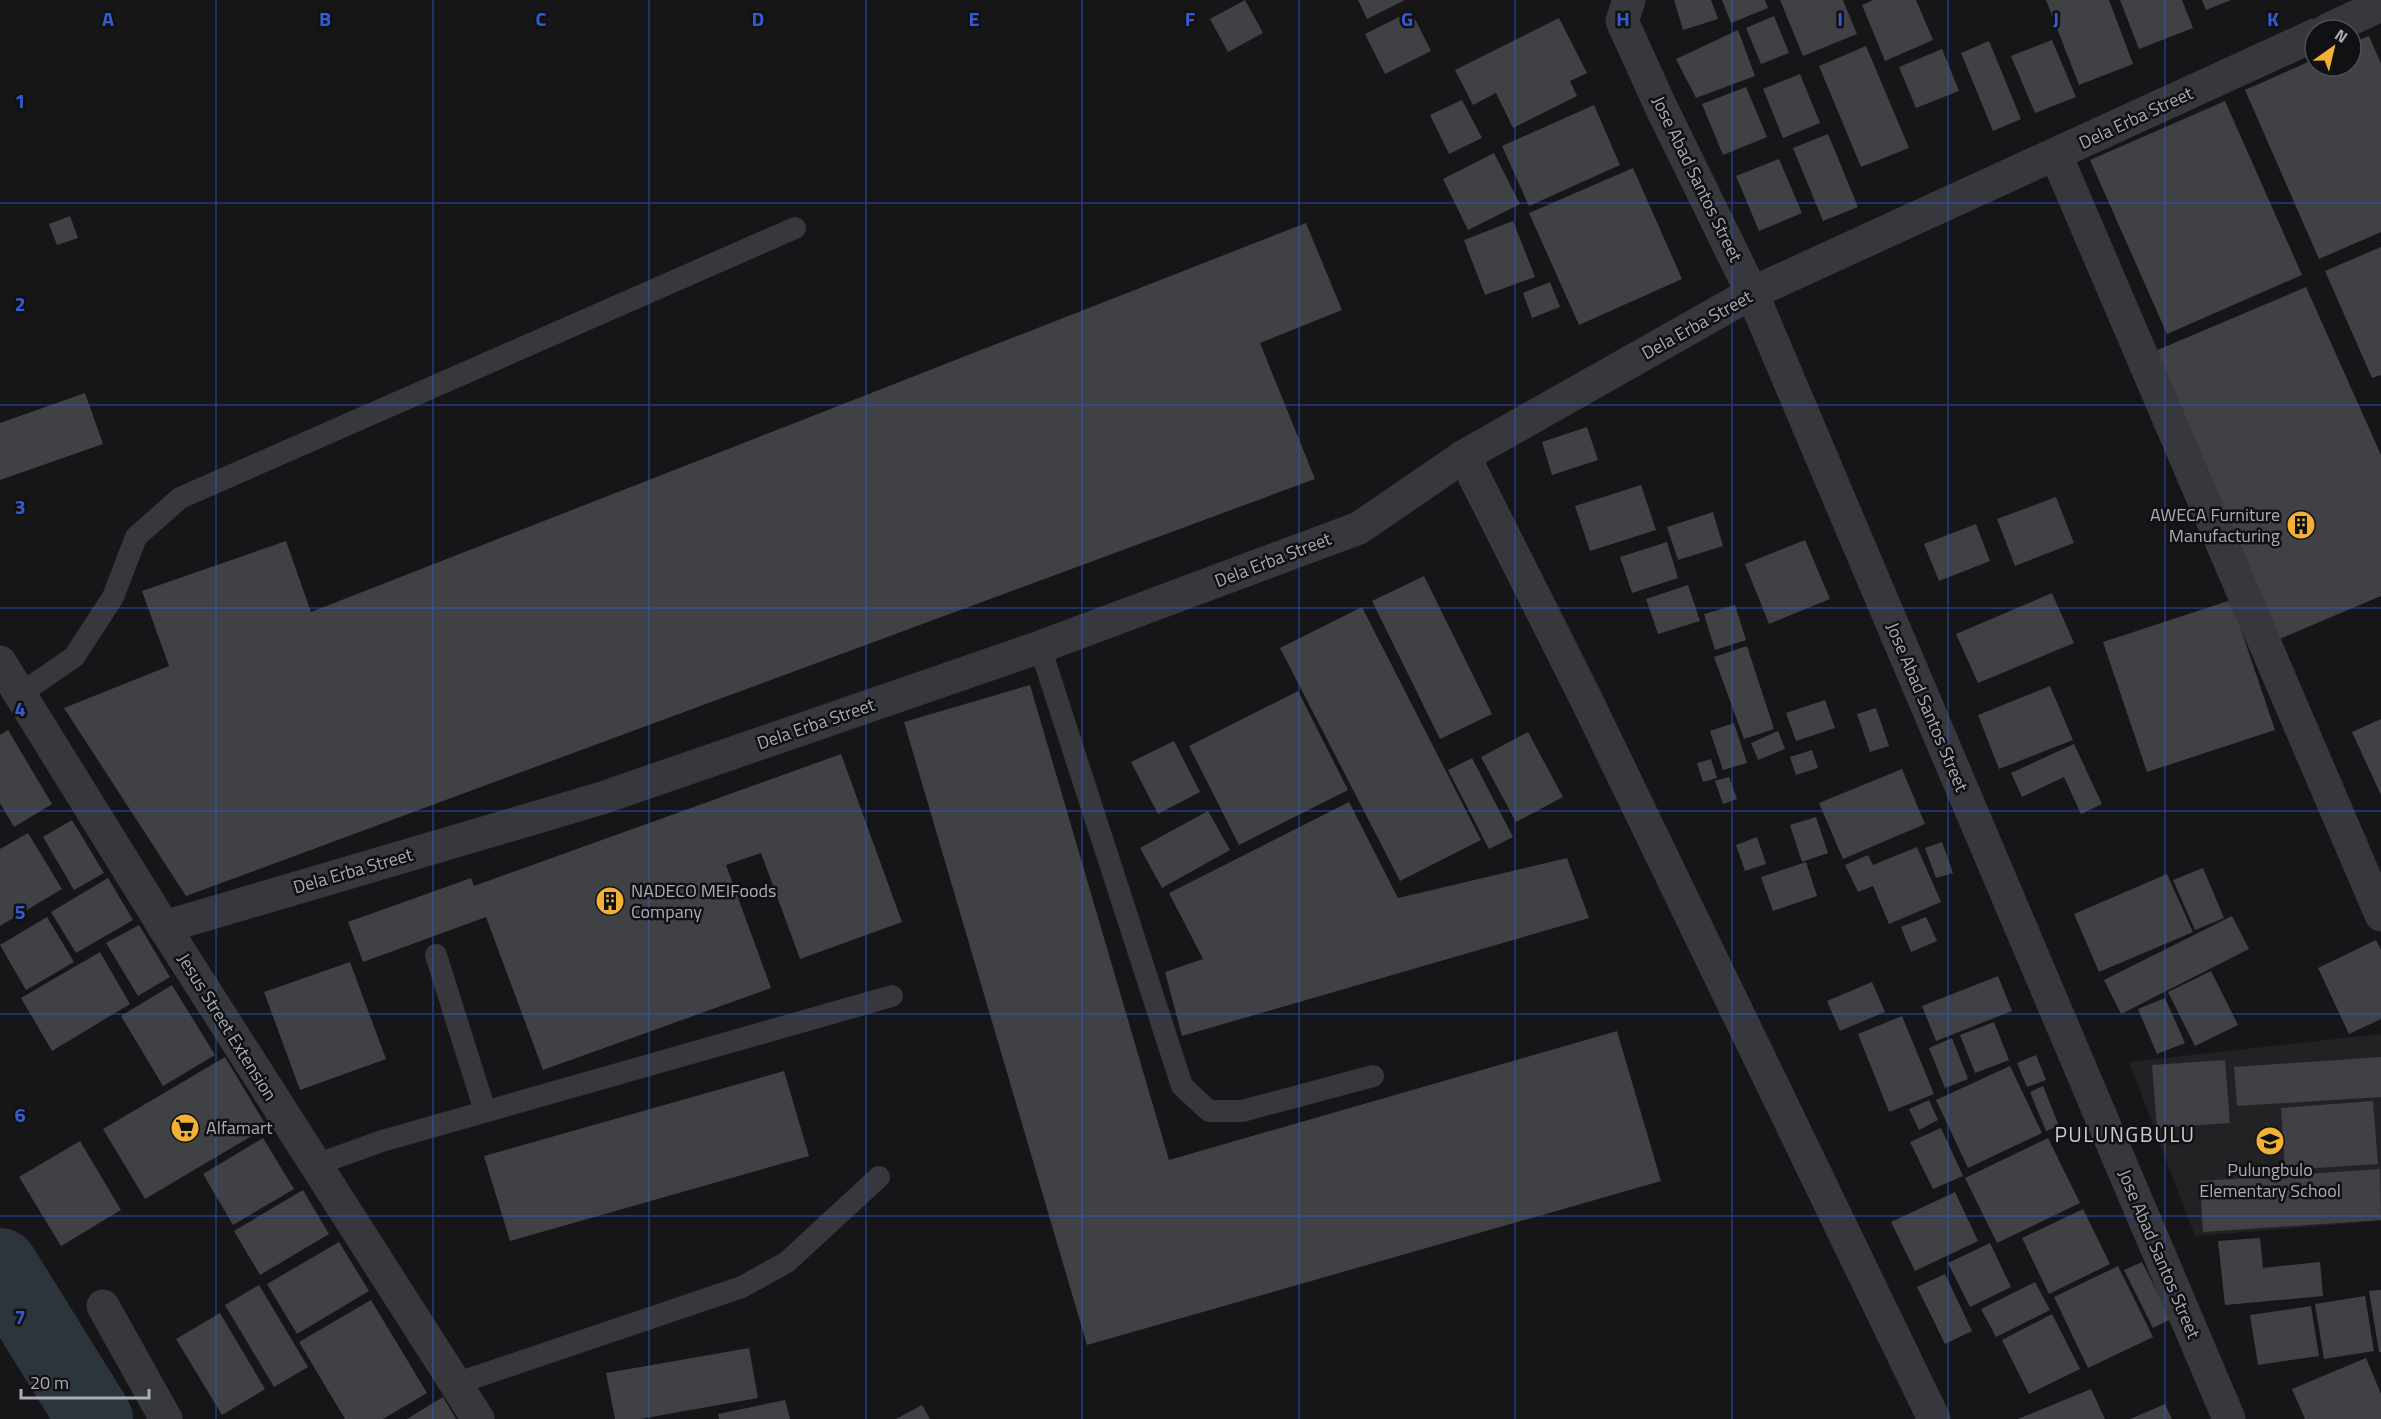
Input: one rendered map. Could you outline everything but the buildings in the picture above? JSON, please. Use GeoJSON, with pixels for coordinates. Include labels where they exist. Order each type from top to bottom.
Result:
{"type":"FeatureCollection","features":[{"type":"Feature","properties":{"kind":"street","name":"Jose Abad Santos Street"},"geometry":{"type":"LineString","coordinates":[[1629,0],[1622,21],[1661,107],[1752,293],[2229,1419]]}},
{"type":"Feature","properties":{"kind":"street"},"geometry":{"type":"LineString","coordinates":[[2353,18],[2381,5]]}},
{"type":"Feature","properties":{"kind":"street","name":"Dela Erba Street"},"geometry":{"type":"LineString","coordinates":[[164,927],[602,798],[1040,647],[1359,528],[1464,456],[1752,293],[2303,41]]}},
{"type":"Feature","properties":{"kind":"street"},"geometry":{"type":"LineString","coordinates":[[2056,155],[2381,915]]}},
{"type":"Feature","properties":{"kind":"street"},"geometry":{"type":"LineString","coordinates":[[1464,456],[1595,719],[1934,1419]]}},
{"type":"Feature","properties":{"kind":"street","name":"Jesus Street Extension"},"geometry":{"type":"LineString","coordinates":[[0,662],[164,927],[478,1419]]}},
{"type":"Feature","properties":{"kind":"street"},"geometry":{"type":"LineString","coordinates":[[103,1306],[166,1419]]}},
{"type":"Feature","properties":{"kind":"lane"},"geometry":{"type":"LineString","coordinates":[[20,694],[74,657],[113,597],[136,537],[180,498],[795,228]]}},
{"type":"Feature","properties":{"kind":"lane"},"geometry":{"type":"LineString","coordinates":[[1040,647],[1182,1086],[1209,1111],[1242,1110],[1372,1076]]}},
{"type":"Feature","properties":{"kind":"lane"},"geometry":{"type":"LineString","coordinates":[[436,955],[485,1111]]}},
{"type":"Feature","properties":{"kind":"lane"},"geometry":{"type":"LineString","coordinates":[[315,1165],[382,1141],[892,996]]}},
{"type":"Feature","properties":{"kind":"lane"},"geometry":{"type":"LineString","coordinates":[[454,1384],[742,1287],[787,1262],[879,1177]]}},
{"type":"Feature","properties":{"kind":"shaded area","name":"Pulungbulo Elementary School"},"geometry":{"type":"Polygon","coordinates":[[[2381,1034],[2381,1221],[2195,1236],[2129,1062],[2381,1034]]]}},
{"type":"Feature","properties":{"kind":"waterway"},"geometry":{"type":"LineString","coordinates":[[0,1266],[95,1419]]}},
{"type":"Feature","properties":{"kind":"place","name":"AWECA Furniture Manufacturing"},"geometry":{"type":"Point","coordinates":[2301,525]}},
{"type":"Feature","properties":{"kind":"place","name":"NADECO MEIFoods Company"},"geometry":{"type":"Point","coordinates":[610,901]}},
{"type":"Feature","properties":{"kind":"place","name":"Alfamart"},"geometry":{"type":"Point","coordinates":[185,1128]}},
{"type":"Feature","properties":{"kind":"place","name":"Pulungbulo Elementary School"},"geometry":{"type":"Point","coordinates":[2270,1141]}},
{"type":"Feature","properties":{"kind":"district","name":"PULUNGBULU"},"geometry":{"type":"Point","coordinates":[2125,1135]}}]}
